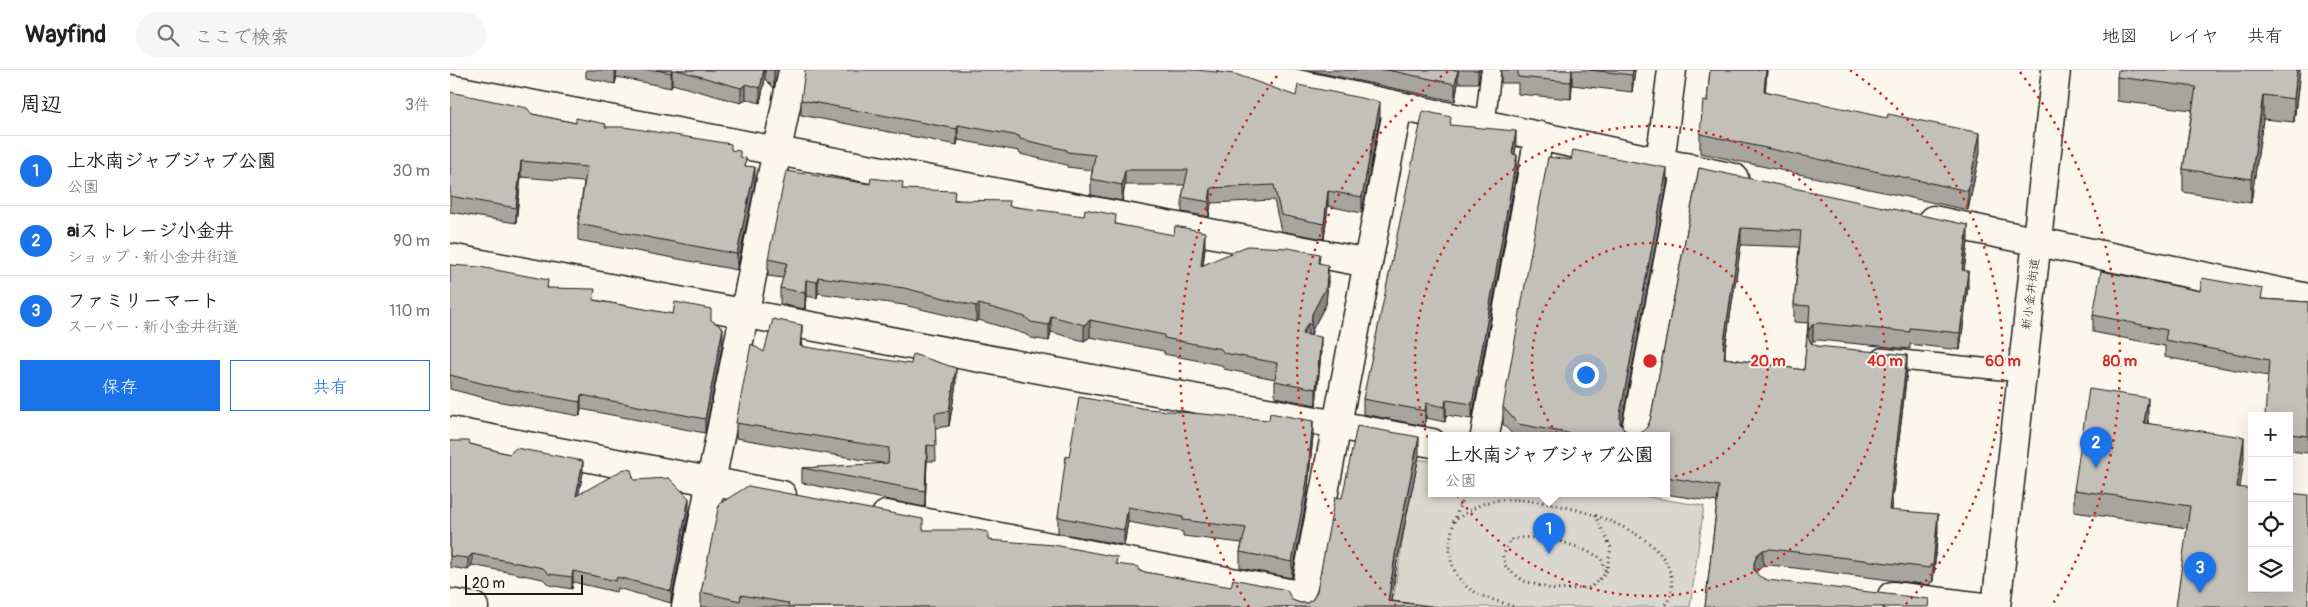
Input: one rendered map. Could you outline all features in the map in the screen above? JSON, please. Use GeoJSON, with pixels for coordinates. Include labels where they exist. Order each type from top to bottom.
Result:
{"type":"FeatureCollection","features":[{"type":"Feature","properties":{"kind":"street"},"geometry":{"type":"LineString","coordinates":[[686,607],[793,70]]}},
{"type":"Feature","properties":{"kind":"street"},"geometry":{"type":"LineString","coordinates":[[1233,70],[1754,182]]}},
{"type":"Feature","properties":{"kind":"street"},"geometry":{"type":"LineString","coordinates":[[1635,432],[1673,165],[1672,70]]}},
{"type":"Feature","properties":{"kind":"street","name":"新小金井街道"},"geometry":{"type":"LineString","coordinates":[[1996,607],[2056,70]]}},
{"type":"Feature","properties":{"kind":"street"},"geometry":{"type":"LineString","coordinates":[[450,89],[1368,263]]}},
{"type":"Feature","properties":{"kind":"street"},"geometry":{"type":"LineString","coordinates":[[857,510],[1303,602],[1398,106]]}},
{"type":"Feature","properties":{"kind":"street"},"geometry":{"type":"LineString","coordinates":[[1486,432],[1539,136]]}},
{"type":"Feature","properties":{"kind":"street"},"geometry":{"type":"LineString","coordinates":[[1910,215],[2308,298]]}},
{"type":"Feature","properties":{"kind":"street"},"geometry":{"type":"LineString","coordinates":[[450,258],[1337,427],[1428,442]]}},
{"type":"Feature","properties":{"kind":"street"},"geometry":{"type":"LineString","coordinates":[[450,431],[808,500]]}},
{"type":"Feature","properties":{"kind":"street"},"geometry":{"type":"LineString","coordinates":[[1866,593],[1982,607]]}},
{"type":"Feature","properties":{"kind":"street"},"geometry":{"type":"LineString","coordinates":[[450,602],[474,607]]}},
{"type":"Feature","properties":{"kind":"lane"},"geometry":{"type":"LineString","coordinates":[[1485,125],[1491,70]]}},
{"type":"Feature","properties":{"kind":"lane"},"geometry":{"type":"LineString","coordinates":[[1867,356],[2022,372]]}},
{"type":"Feature","properties":{"kind":"path"},"geometry":{"type":"LineString","coordinates":[[1463,497],[1453,522],[1449,549],[1456,573],[1463,584],[1485,596],[1515,607]]}},
{"type":"Feature","properties":{"kind":"path"},"geometry":{"type":"LineString","coordinates":[[1550,497],[1551,504]]}},
{"type":"Feature","properties":{"kind":"path"},"geometry":{"type":"LineString","coordinates":[[1453,522],[1475,507],[1499,500],[1526,500],[1572,507],[1595,515],[1643,539],[1669,564],[1672,584],[1671,599],[1663,607]]}},
{"type":"Feature","properties":{"kind":"path"},"geometry":{"type":"LineString","coordinates":[[1595,515],[1611,548],[1606,573],[1590,588],[1555,590],[1524,581],[1506,568],[1503,556],[1510,540],[1525,536],[1552,539],[1588,551],[1601,558],[1606,573]]}},
{"type":"Feature","properties":{"kind":"shaded area"},"geometry":{"type":"Polygon","coordinates":[[[1415,459],[1428,461],[1428,497],[1649,497],[1704,506],[1690,607],[1428,607],[1393,601],[1415,459]]]}},
{"type":"Feature","properties":{"kind":"building"},"geometry":{"type":"Polygon","coordinates":[[[656,70],[672,70],[671,73],[656,70]]]}},
{"type":"Feature","properties":{"kind":"building"},"geometry":{"type":"Polygon","coordinates":[[[677,70],[764,70],[760,88],[746,84],[741,88],[677,70]]]}},
{"type":"Feature","properties":{"kind":"building"},"geometry":{"type":"Polygon","coordinates":[[[805,70],[1197,70],[1235,74],[1296,96],[1298,85],[1380,102],[1362,197],[1328,191],[1324,224],[1281,215],[1274,185],[1211,188],[1209,202],[1182,197],[1188,170],[1125,170],[1122,185],[1091,179],[1095,155],[1067,152],[1067,150],[1020,139],[1019,136],[958,125],[957,129],[801,100],[805,70]]]}},
{"type":"Feature","properties":{"kind":"building"},"geometry":{"type":"Polygon","coordinates":[[[1387,70],[1458,70],[1455,84],[1387,70]]]}},
{"type":"Feature","properties":{"kind":"building"},"geometry":{"type":"Polygon","coordinates":[[[1518,70],[1572,70],[1571,82],[1518,77],[1518,70]]]}},
{"type":"Feature","properties":{"kind":"building"},"geometry":{"type":"Polygon","coordinates":[[[1590,70],[1633,70],[1632,75],[1590,70]]]}},
{"type":"Feature","properties":{"kind":"building"},"geometry":{"type":"Polygon","coordinates":[[[1710,70],[1766,70],[1764,91],[1887,118],[1888,114],[1980,133],[1968,191],[1700,134],[1703,101],[1707,102],[1710,70]]]}},
{"type":"Feature","properties":{"kind":"building"},"geometry":{"type":"Polygon","coordinates":[[[2118,70],[2297,70],[2294,99],[2263,95],[2251,179],[2183,169],[2196,87],[2117,77],[2118,70]]]}},
{"type":"Feature","properties":{"kind":"building"},"geometry":{"type":"Polygon","coordinates":[[[450,92],[527,108],[532,114],[576,123],[576,118],[606,124],[605,127],[624,127],[731,144],[731,150],[740,151],[740,157],[746,158],[745,166],[755,167],[737,254],[578,224],[587,167],[521,161],[516,208],[450,196],[450,92]]]}},
{"type":"Feature","properties":{"kind":"building"},"geometry":{"type":"Polygon","coordinates":[[[1423,111],[1451,117],[1450,125],[1516,131],[1512,154],[1517,155],[1472,404],[1446,400],[1445,407],[1426,403],[1425,411],[1363,399],[1423,111]]]}},
{"type":"Feature","properties":{"kind":"building"},"geometry":{"type":"Polygon","coordinates":[[[1573,150],[1667,168],[1620,415],[1620,423],[1624,430],[1628,432],[1562,432],[1518,424],[1503,407],[1548,157],[1571,160],[1573,150]]]}},
{"type":"Feature","properties":{"kind":"building"},"geometry":{"type":"Polygon","coordinates":[[[1699,168],[1968,225],[1962,270],[1968,271],[1960,333],[1910,328],[1910,332],[1819,323],[1813,324],[1808,331],[1810,306],[1794,305],[1801,231],[1741,228],[1723,348],[1725,349],[1724,358],[1804,370],[1807,335],[1811,343],[1817,346],[1907,355],[1889,510],[1938,514],[1933,565],[1930,565],[1930,568],[1771,549],[1763,550],[1757,555],[1754,570],[1759,576],[1767,580],[1929,599],[1928,607],[1705,607],[1719,486],[1670,478],[1670,432],[1642,432],[1650,421],[1699,168]]]}},
{"type":"Feature","properties":{"kind":"building"},"geometry":{"type":"Polygon","coordinates":[[[786,171],[870,184],[871,178],[903,182],[902,189],[955,191],[954,200],[1010,201],[1009,206],[1084,216],[1085,209],[1116,215],[1115,224],[1174,235],[1175,226],[1205,232],[1201,266],[1247,246],[1288,248],[1320,254],[1319,263],[1328,265],[1326,287],[1312,314],[1311,325],[1308,323],[1302,334],[1321,337],[1316,389],[1275,381],[1277,363],[1224,353],[1221,349],[1164,338],[1164,335],[1090,320],[1084,325],[1051,316],[1049,325],[1031,322],[1025,317],[979,304],[976,306],[904,288],[818,277],[817,282],[806,280],[805,293],[780,288],[787,263],[768,259],[786,171]]]}},
{"type":"Feature","properties":{"kind":"building"},"geometry":{"type":"Polygon","coordinates":[[[450,265],[480,267],[548,280],[547,288],[595,289],[593,300],[673,314],[675,302],[711,309],[711,320],[723,328],[705,419],[581,395],[580,402],[496,387],[450,375],[450,265]]]}},
{"type":"Feature","properties":{"kind":"building"},"geometry":{"type":"Polygon","coordinates":[[[2101,271],[2200,291],[2202,278],[2263,289],[2261,299],[2308,302],[2308,436],[2293,434],[2293,412],[2265,412],[2269,360],[2165,340],[2167,330],[2093,315],[2101,271]]]}},
{"type":"Feature","properties":{"kind":"building"},"geometry":{"type":"Polygon","coordinates":[[[773,319],[802,325],[800,346],[911,364],[913,354],[956,368],[949,411],[935,413],[936,446],[927,445],[925,491],[802,468],[888,463],[889,448],[736,423],[751,344],[764,352],[773,319]]]}},
{"type":"Feature","properties":{"kind":"building"},"geometry":{"type":"Polygon","coordinates":[[[2089,389],[2148,398],[2144,423],[2244,437],[2237,487],[2248,488],[2248,592],[2293,592],[2293,493],[2308,495],[2308,607],[2176,607],[2190,506],[2074,490],[2089,389]]]}},
{"type":"Feature","properties":{"kind":"building"},"geometry":{"type":"Polygon","coordinates":[[[1079,397],[1147,409],[1269,420],[1270,413],[1313,421],[1307,481],[1292,562],[1240,552],[1246,528],[1183,520],[1183,517],[1128,507],[1124,530],[1058,517],[1066,456],[1069,457],[1079,397]]]}},
{"type":"Feature","properties":{"kind":"building"},"geometry":{"type":"Polygon","coordinates":[[[1357,426],[1419,437],[1397,543],[1388,601],[1438,607],[789,607],[788,603],[741,595],[740,601],[701,592],[719,504],[748,486],[923,519],[923,530],[977,530],[988,532],[988,540],[1054,545],[1117,557],[1116,564],[1139,567],[1139,571],[1231,587],[1233,579],[1287,590],[1292,600],[1307,603],[1313,599],[1317,591],[1335,497],[1342,498],[1357,426]]]}},
{"type":"Feature","properties":{"kind":"building"},"geometry":{"type":"Polygon","coordinates":[[[450,441],[469,441],[470,444],[509,454],[516,448],[583,461],[576,496],[624,469],[631,470],[634,480],[669,478],[689,498],[671,591],[617,577],[616,581],[573,571],[572,577],[549,574],[543,568],[472,554],[468,558],[450,556],[450,441]]]}},
{"type":"Feature","properties":{"kind":"place","name":"aiストレージ小金井"},"geometry":{"type":"Point","coordinates":[2096,468]}},
{"type":"Feature","properties":{"kind":"place","name":"上水南ジャブジャブ公園"},"geometry":{"type":"Point","coordinates":[1549,554]}},
{"type":"Feature","properties":{"kind":"place","name":"ファミリーマート"},"geometry":{"type":"Point","coordinates":[2200,593]}}]}
